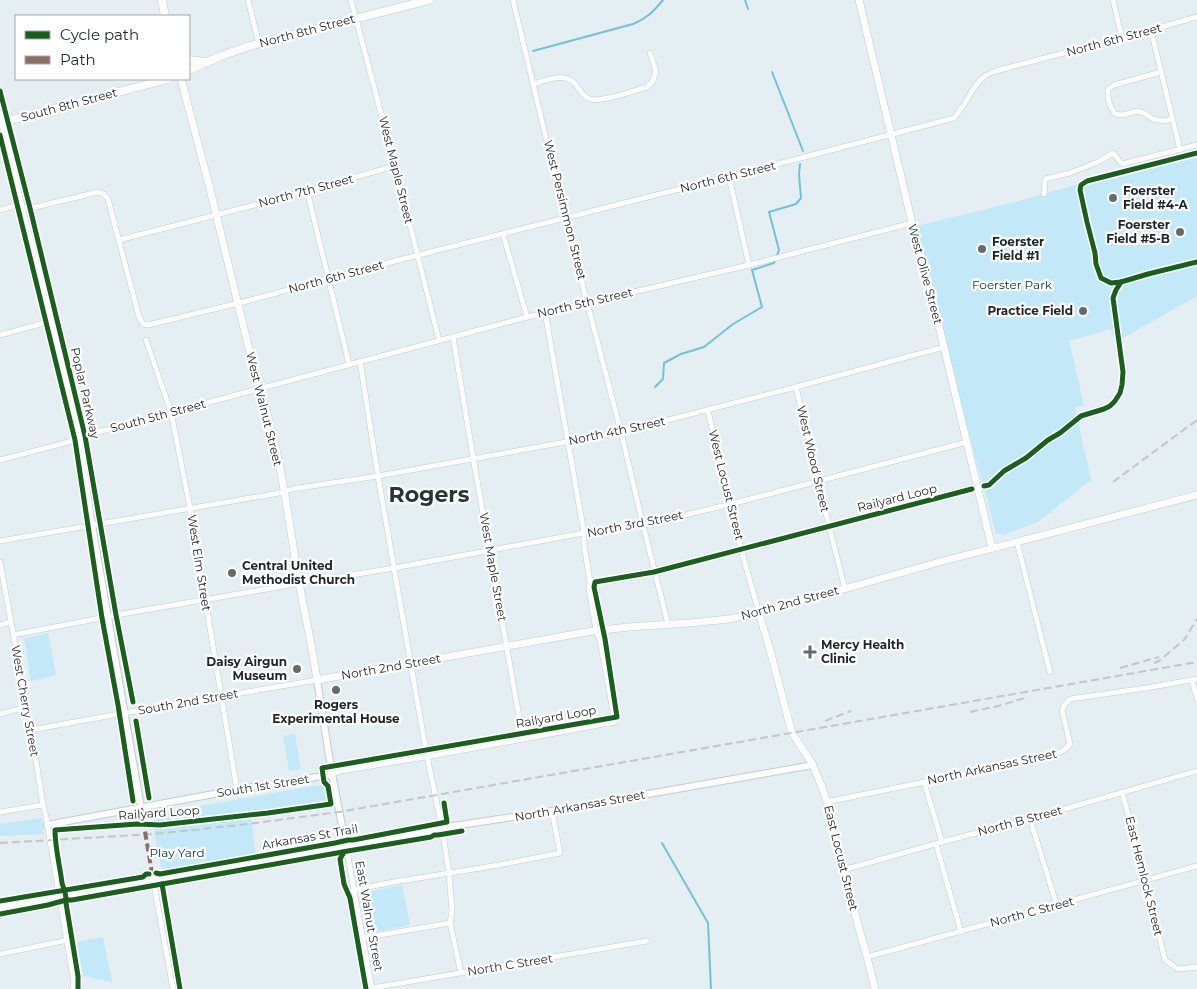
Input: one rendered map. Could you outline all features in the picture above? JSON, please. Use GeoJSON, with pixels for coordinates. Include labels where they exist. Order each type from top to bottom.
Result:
{"type":"FeatureCollection","features":[{"type":"Feature","properties":{"kind":"main road"},"geometry":{"type":"LineString","coordinates":[[159,15],[161,0]]}},
{"type":"Feature","properties":{"kind":"main road"},"geometry":{"type":"LineString","coordinates":[[161,0],[165,15]]}},
{"type":"Feature","properties":{"kind":"main road","name":"North 8th Street"},"geometry":{"type":"LineString","coordinates":[[190,70],[221,56],[260,44],[429,0]]}},
{"type":"Feature","properties":{"kind":"main road","name":"West Olive Street"},"geometry":{"type":"LineString","coordinates":[[858,0],[992,548]]}},
{"type":"Feature","properties":{"kind":"main road"},"geometry":{"type":"LineString","coordinates":[[190,60],[208,62]]}},
{"type":"Feature","properties":{"kind":"main road","name":"South 8th Street"},"geometry":{"type":"LineString","coordinates":[[1,120],[158,80]]}},
{"type":"Feature","properties":{"kind":"main road","name":"West Walnut Street"},"geometry":{"type":"LineString","coordinates":[[180,80],[260,389],[272,428],[317,680]]}},
{"type":"Feature","properties":{"kind":"main road","name":"North 2nd Street"},"geometry":{"type":"LineString","coordinates":[[317,680],[596,631],[729,619],[759,613],[992,548],[1197,495]]}},
{"type":"Feature","properties":{"kind":"main road","name":"West Locust Street"},"geometry":{"type":"LineString","coordinates":[[759,613],[792,733]]}},
{"type":"Feature","properties":{"kind":"main road","name":"East Locust Street"},"geometry":{"type":"LineString","coordinates":[[792,733],[813,765],[823,788],[875,989]]}},
{"type":"Feature","properties":{"kind":"street"},"geometry":{"type":"LineString","coordinates":[[248,0],[260,44]]}},
{"type":"Feature","properties":{"kind":"street","name":"West Maple Street"},"geometry":{"type":"LineString","coordinates":[[351,0],[439,340]]}},
{"type":"Feature","properties":{"kind":"street","name":"West Persimmon Street"},"geometry":{"type":"LineString","coordinates":[[513,0],[668,624]]}},
{"type":"Feature","properties":{"kind":"street"},"geometry":{"type":"LineString","coordinates":[[1113,0],[1122,38]]}},
{"type":"Feature","properties":{"kind":"street","name":"North 6th Street"},"geometry":{"type":"LineString","coordinates":[[119,240],[138,317],[143,324],[148,325],[954,118],[986,75],[1197,17]]}},
{"type":"Feature","properties":{"kind":"street"},"geometry":{"type":"LineString","coordinates":[[1151,30],[1180,150]]}},
{"type":"Feature","properties":{"kind":"street"},"geometry":{"type":"LineString","coordinates":[[533,84],[561,77],[568,78],[576,83],[587,98],[598,100],[647,87],[653,81],[656,71],[650,53]]}},
{"type":"Feature","properties":{"kind":"street"},"geometry":{"type":"LineString","coordinates":[[1161,72],[1114,85],[1108,89],[1108,102],[1115,114],[1123,115],[1137,111],[1144,112],[1153,120],[1173,120]]}},
{"type":"Feature","properties":{"kind":"street"},"geometry":{"type":"LineString","coordinates":[[1,120],[79,438],[92,525],[141,808]]}},
{"type":"Feature","properties":{"kind":"street"},"geometry":{"type":"LineString","coordinates":[[1044,194],[1045,179],[1070,173],[1098,162],[1113,152],[1122,164],[1197,145]]}},
{"type":"Feature","properties":{"kind":"street","name":"North 7th Street"},"geometry":{"type":"LineString","coordinates":[[119,240],[395,166]]}},
{"type":"Feature","properties":{"kind":"street"},"geometry":{"type":"LineString","coordinates":[[729,176],[749,265]]}},
{"type":"Feature","properties":{"kind":"street"},"geometry":{"type":"LineString","coordinates":[[306,190],[349,364]]}},
{"type":"Feature","properties":{"kind":"street"},"geometry":{"type":"LineString","coordinates":[[0,210],[98,192],[104,194],[108,199],[119,240]]}},
{"type":"Feature","properties":{"kind":"street","name":"North 5th Street"},"geometry":{"type":"LineString","coordinates":[[260,389],[544,312],[749,265],[912,223]]}},
{"type":"Feature","properties":{"kind":"street"},"geometry":{"type":"LineString","coordinates":[[503,234],[527,317]]}},
{"type":"Feature","properties":{"kind":"street"},"geometry":{"type":"LineString","coordinates":[[332,774],[615,722],[600,640],[596,631],[584,533],[544,312]]}},
{"type":"Feature","properties":{"kind":"street"},"geometry":{"type":"LineString","coordinates":[[0,335],[51,321]]}},
{"type":"Feature","properties":{"kind":"street","name":"West Maple Street"},"geometry":{"type":"LineString","coordinates":[[453,336],[523,739]]}},
{"type":"Feature","properties":{"kind":"street","name":"West Elm Street"},"geometry":{"type":"LineString","coordinates":[[146,340],[171,412],[190,508],[237,790]]}},
{"type":"Feature","properties":{"kind":"street","name":"North 4th Street"},"geometry":{"type":"LineString","coordinates":[[0,540],[284,492],[292,489],[378,476],[621,432],[944,347]]}},
{"type":"Feature","properties":{"kind":"street"},"geometry":{"type":"LineString","coordinates":[[360,361],[394,568],[442,828],[449,873],[452,912],[450,923],[461,973]]}},
{"type":"Feature","properties":{"kind":"street","name":"West Wood Street"},"geometry":{"type":"LineString","coordinates":[[796,387],[845,589]]}},
{"type":"Feature","properties":{"kind":"street","name":"South 5th Street"},"geometry":{"type":"LineString","coordinates":[[0,460],[260,389]]}},
{"type":"Feature","properties":{"kind":"street","name":"West Locust Street"},"geometry":{"type":"LineString","coordinates":[[708,410],[741,549],[759,613]]}},
{"type":"Feature","properties":{"kind":"street","name":"North 3rd Street"},"geometry":{"type":"LineString","coordinates":[[13,635],[584,533],[643,525],[967,442]]}},
{"type":"Feature","properties":{"kind":"street"},"geometry":{"type":"LineString","coordinates":[[1017,542],[1050,672]]}},
{"type":"Feature","properties":{"kind":"street","name":"West Cherry Street"},"geometry":{"type":"LineString","coordinates":[[0,562],[31,730],[42,805],[68,940],[74,983],[72,989]]}},
{"type":"Feature","properties":{"kind":"street"},"geometry":{"type":"LineString","coordinates":[[0,624],[10,622]]}},
{"type":"Feature","properties":{"kind":"street"},"geometry":{"type":"LineString","coordinates":[[1194,679],[1197,699]]}},
{"type":"Feature","properties":{"kind":"street","name":"North Arkansas Street"},"geometry":{"type":"LineString","coordinates":[[826,802],[1053,756],[1070,744],[1062,710],[1070,699],[1194,679]]}},
{"type":"Feature","properties":{"kind":"street","name":"South 2nd Street"},"geometry":{"type":"LineString","coordinates":[[31,730],[317,680]]}},
{"type":"Feature","properties":{"kind":"street","name":"West Walnut Street"},"geometry":{"type":"LineString","coordinates":[[317,680],[332,774]]}},
{"type":"Feature","properties":{"kind":"street"},"geometry":{"type":"LineString","coordinates":[[0,714],[26,707]]}},
{"type":"Feature","properties":{"kind":"street","name":"North Arkansas Street"},"geometry":{"type":"LineString","coordinates":[[0,907],[442,828],[552,811],[813,765]]}},
{"type":"Feature","properties":{"kind":"street","name":"North B Street"},"geometry":{"type":"LineString","coordinates":[[843,870],[1030,820],[1197,771]]}},
{"type":"Feature","properties":{"kind":"street","name":"South 1st Street"},"geometry":{"type":"LineString","coordinates":[[47,825],[332,774]]}},
{"type":"Feature","properties":{"kind":"street","name":"East Walnut Street"},"geometry":{"type":"LineString","coordinates":[[332,774],[372,988]]}},
{"type":"Feature","properties":{"kind":"street"},"geometry":{"type":"LineString","coordinates":[[924,782],[961,932]]}},
{"type":"Feature","properties":{"kind":"street","name":"East Hemlock Street"},"geometry":{"type":"LineString","coordinates":[[1122,792],[1165,960],[1178,968],[1197,968]]}},
{"type":"Feature","properties":{"kind":"street"},"geometry":{"type":"LineString","coordinates":[[0,812],[42,805]]}},
{"type":"Feature","properties":{"kind":"street"},"geometry":{"type":"LineString","coordinates":[[354,890],[499,865],[560,852],[552,811]]}},
{"type":"Feature","properties":{"kind":"street"},"geometry":{"type":"LineString","coordinates":[[1030,820],[1057,906]]}},
{"type":"Feature","properties":{"kind":"street","name":"North C Street"},"geometry":{"type":"LineString","coordinates":[[867,957],[1197,866]]}},
{"type":"Feature","properties":{"kind":"street"},"geometry":{"type":"LineString","coordinates":[[153,879],[173,989]]}},
{"type":"Feature","properties":{"kind":"street"},"geometry":{"type":"LineString","coordinates":[[362,938],[450,923]]}},
{"type":"Feature","properties":{"kind":"street"},"geometry":{"type":"LineString","coordinates":[[0,954],[68,940]]}},
{"type":"Feature","properties":{"kind":"street","name":"North C Street"},"geometry":{"type":"LineString","coordinates":[[372,988],[647,941]]}},
{"type":"Feature","properties":{"kind":"green space","name":"Foerster Park"},"geometry":{"type":"Polygon","coordinates":[[[1197,150],[1197,296],[1116,342],[1111,329],[1069,341],[1084,405],[1075,408],[1091,480],[1038,522],[1003,535],[996,533],[913,227],[1019,201],[1197,150]]]}},
{"type":"Feature","properties":{"kind":"green space"},"geometry":{"type":"Polygon","coordinates":[[[48,633],[56,675],[31,681],[24,638],[48,633]]]}},
{"type":"Feature","properties":{"kind":"green space"},"geometry":{"type":"Polygon","coordinates":[[[295,734],[301,769],[289,771],[283,736],[295,734]]]}},
{"type":"Feature","properties":{"kind":"green space","name":"Play Yard"},"geometry":{"type":"Polygon","coordinates":[[[326,784],[329,807],[251,817],[256,856],[162,872],[155,838],[153,814],[326,784]]]}},
{"type":"Feature","properties":{"kind":"green space"},"geometry":{"type":"Polygon","coordinates":[[[42,818],[44,834],[0,836],[0,824],[42,818]]]}},
{"type":"Feature","properties":{"kind":"green space"},"geometry":{"type":"Polygon","coordinates":[[[402,885],[410,925],[371,933],[363,893],[402,885]]]}},
{"type":"Feature","properties":{"kind":"green space"},"geometry":{"type":"Polygon","coordinates":[[[103,937],[112,982],[83,976],[77,942],[103,937]]]}},
{"type":"Feature","properties":{"kind":"waterway"},"geometry":{"type":"LineString","coordinates":[[533,51],[633,24],[650,14],[663,0]]}},
{"type":"Feature","properties":{"kind":"waterway"},"geometry":{"type":"LineString","coordinates":[[745,0],[748,9]]}},
{"type":"Feature","properties":{"kind":"waterway"},"geometry":{"type":"LineString","coordinates":[[772,72],[803,151]]}},
{"type":"Feature","properties":{"kind":"waterway"},"geometry":{"type":"LineString","coordinates":[[655,387],[663,379],[664,363],[681,354],[704,347],[733,324],[762,307],[752,270],[774,263],[779,250],[769,212],[796,204],[801,198],[800,164]]}},
{"type":"Feature","properties":{"kind":"waterway"},"geometry":{"type":"LineString","coordinates":[[662,843],[708,923],[711,989]]}},
{"type":"Feature","properties":{"kind":"railway"},"geometry":{"type":"LineString","coordinates":[[1113,482],[1197,420]]}},
{"type":"Feature","properties":{"kind":"railway"},"geometry":{"type":"LineString","coordinates":[[1154,663],[1184,640],[1197,619]]}},
{"type":"Feature","properties":{"kind":"railway"},"geometry":{"type":"LineString","coordinates":[[1120,668],[1159,657]]}},
{"type":"Feature","properties":{"kind":"railway"},"geometry":{"type":"LineString","coordinates":[[0,843],[154,834],[339,812],[1197,662]]}},
{"type":"Feature","properties":{"kind":"railway"},"geometry":{"type":"LineString","coordinates":[[970,712],[1028,697]]}},
{"type":"Feature","properties":{"kind":"railway"},"geometry":{"type":"LineString","coordinates":[[825,721],[851,711]]}},
{"type":"Feature","properties":{"kind":"marked path"},"geometry":{"type":"LineString","coordinates":[[141,808],[153,879]]}},
{"type":"Feature","properties":{"kind":"cycle path","name":"Poplar Parkway"},"geometry":{"type":"LineString","coordinates":[[0,91],[85,436],[133,702]]}},
{"type":"Feature","properties":{"kind":"cycle path","name":"Railyard Loop"},"geometry":{"type":"LineString","coordinates":[[0,135],[75,440],[102,618],[133,801]]}},
{"type":"Feature","properties":{"kind":"cycle path"},"geometry":{"type":"LineString","coordinates":[[1197,153],[1087,181],[1081,185],[1080,190],[1096,264],[1101,278],[1111,283],[1121,282],[1197,262]]}},
{"type":"Feature","properties":{"kind":"cycle path"},"geometry":{"type":"LineString","coordinates":[[984,486],[989,485],[1004,471],[1026,458],[1081,416],[1104,409],[1115,401],[1120,393],[1123,372],[1113,298],[1121,282]]}},
{"type":"Feature","properties":{"kind":"cycle path","name":"Railyard Loop"},"geometry":{"type":"LineString","coordinates":[[78,989],[78,976],[55,830],[137,824],[160,825],[331,804],[322,768],[617,717],[605,639],[594,587],[595,582],[654,572],[972,489]]}},
{"type":"Feature","properties":{"kind":"cycle path","name":"Railyard Loop"},"geometry":{"type":"LineString","coordinates":[[136,721],[149,798]]}},
{"type":"Feature","properties":{"kind":"cycle path","name":"Arkansas St Trail"},"geometry":{"type":"LineString","coordinates":[[156,873],[160,874],[447,822],[444,803]]}},
{"type":"Feature","properties":{"kind":"cycle path"},"geometry":{"type":"LineString","coordinates":[[0,914],[66,900],[462,831]]}},
{"type":"Feature","properties":{"kind":"cycle path"},"geometry":{"type":"LineString","coordinates":[[343,854],[340,859],[344,884],[350,898],[366,989]]}},
{"type":"Feature","properties":{"kind":"cycle path"},"geometry":{"type":"LineString","coordinates":[[0,901],[143,877],[149,874]]}},
{"type":"Feature","properties":{"kind":"cycle path"},"geometry":{"type":"LineString","coordinates":[[162,884],[180,989]]}},
{"type":"Feature","properties":{"kind":"place","name":"Foerster Field #4-A"},"geometry":{"type":"Point","coordinates":[1113,198]}},
{"type":"Feature","properties":{"kind":"place","name":"Foerster Field #5-B"},"geometry":{"type":"Point","coordinates":[1180,232]}},
{"type":"Feature","properties":{"kind":"place","name":"Foerster Field #1"},"geometry":{"type":"Point","coordinates":[982,249]}},
{"type":"Feature","properties":{"kind":"place","name":"Practice Field"},"geometry":{"type":"Point","coordinates":[1083,311]}},
{"type":"Feature","properties":{"kind":"place","name":"Central United Methodist Church"},"geometry":{"type":"Point","coordinates":[232,573]}},
{"type":"Feature","properties":{"kind":"place","name":"Mercy Health Clinic"},"geometry":{"type":"Point","coordinates":[810,652]}},
{"type":"Feature","properties":{"kind":"place","name":"Daisy Airgun Museum"},"geometry":{"type":"Point","coordinates":[297,669]}},
{"type":"Feature","properties":{"kind":"place","name":"Rogers Experimental House"},"geometry":{"type":"Point","coordinates":[336,690]}},
{"type":"Feature","properties":{"kind":"district","name":"Rogers"},"geometry":{"type":"Point","coordinates":[429,494]}}]}
